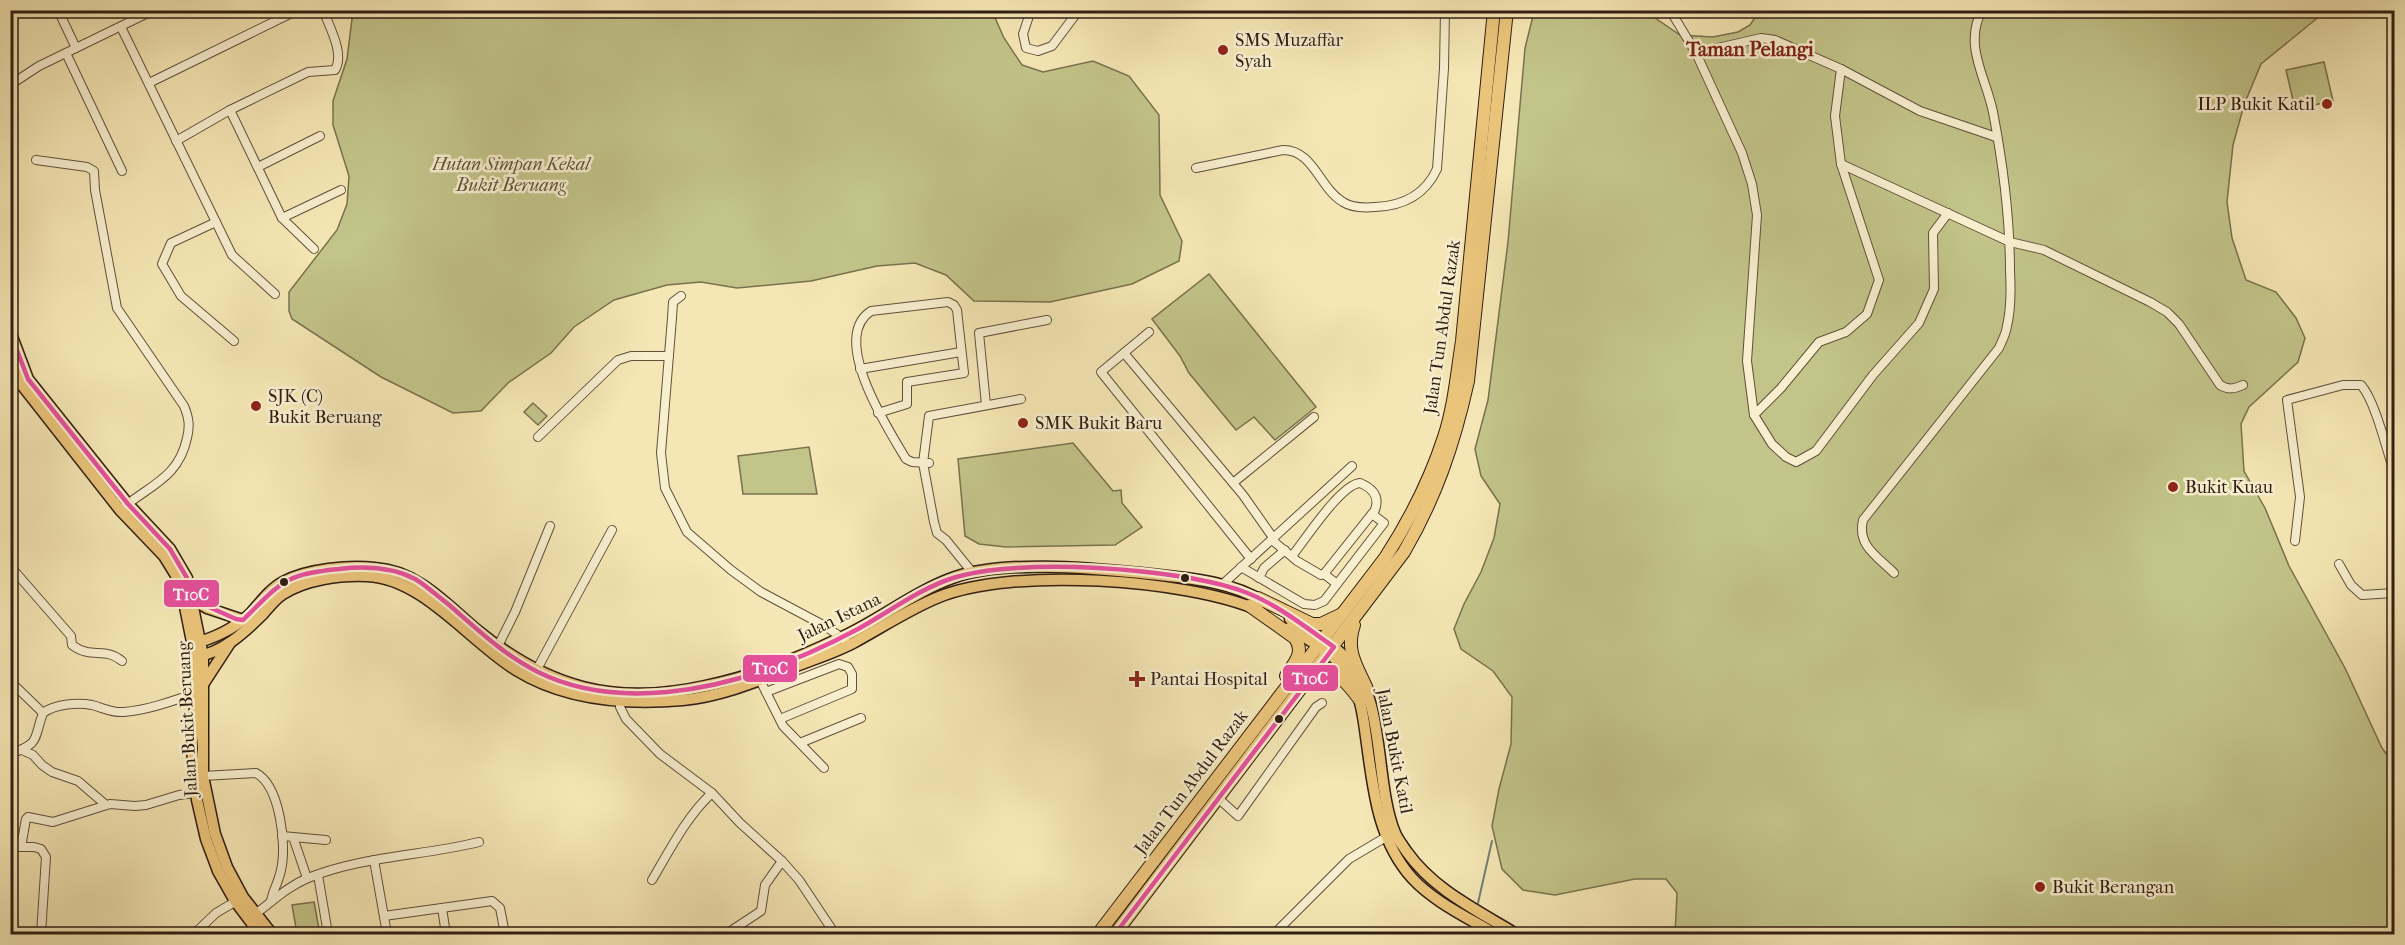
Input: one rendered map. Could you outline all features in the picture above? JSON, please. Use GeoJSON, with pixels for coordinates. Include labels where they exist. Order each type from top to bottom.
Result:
{"type":"FeatureCollection","features":[{"type":"Feature","properties":{"kind":"highway","name":"Jalan Tun Abdul Razak"},"geometry":{"type":"LineString","coordinates":[[1352,613],[1402,533],[1426,484],[1445,436],[1462,341],[1494,10]]}},
{"type":"Feature","properties":{"kind":"highway","name":"Jalan Tun Abdul Razak"},"geometry":{"type":"LineString","coordinates":[[1098,934],[1245,740],[1404,552],[1424,517],[1442,477],[1458,426],[1468,381],[1507,10]]}},
{"type":"Feature","properties":{"kind":"highway"},"geometry":{"type":"LineString","coordinates":[[1254,602],[1312,624],[1321,624],[1352,613],[1350,648],[1367,689]]}},
{"type":"Feature","properties":{"kind":"highway"},"geometry":{"type":"LineString","coordinates":[[1245,740],[1253,723],[1300,652],[1295,638],[1254,602]]}},
{"type":"Feature","properties":{"kind":"highway","name":"Jalan Tun Abdul Razak"},"geometry":{"type":"LineString","coordinates":[[1115,934],[1308,681],[1326,646]]}},
{"type":"Feature","properties":{"kind":"highway"},"geometry":{"type":"LineString","coordinates":[[1308,681],[1321,675],[1336,675],[1346,682],[1360,700]]}},
{"type":"Feature","properties":{"kind":"main road","name":"Jalan Bukit Beruang"},"geometry":{"type":"LineString","coordinates":[[10,331],[28,379],[172,567],[180,582],[197,642]]}},
{"type":"Feature","properties":{"kind":"main road","name":"Jalan Bukit Beruang"},"geometry":{"type":"LineString","coordinates":[[10,358],[16,385],[124,507],[170,549],[187,578],[193,600],[204,682],[203,776],[214,834],[239,899]]}},
{"type":"Feature","properties":{"kind":"main road","name":"Jalan Istana"},"geometry":{"type":"LineString","coordinates":[[197,642],[227,630],[243,620],[284,581],[320,571],[377,568],[414,579],[498,646],[536,671],[575,686],[620,698],[705,687],[761,669],[846,641],[932,586],[972,572],[1017,568],[1115,571],[1223,584],[1254,602],[1264,613],[1326,646]]}},
{"type":"Feature","properties":{"kind":"main road"},"geometry":{"type":"LineString","coordinates":[[921,606],[936,594],[965,582],[970,578],[972,572],[982,579],[1003,576],[1028,580]]}},
{"type":"Feature","properties":{"kind":"main road","name":"Jalan Istana"},"geometry":{"type":"LineString","coordinates":[[199,656],[230,643],[282,594],[322,580],[378,577],[412,588],[484,647],[516,670],[541,684],[570,693],[652,702],[707,696],[760,680],[956,591],[1028,580],[1096,581],[1167,588],[1254,602]]}},
{"type":"Feature","properties":{"kind":"main road"},"geometry":{"type":"LineString","coordinates":[[193,600],[213,610],[243,620]]}},
{"type":"Feature","properties":{"kind":"main road"},"geometry":{"type":"LineString","coordinates":[[204,682],[230,643]]}},
{"type":"Feature","properties":{"kind":"main road","name":"Jalan Bukit Katil"},"geometry":{"type":"LineString","coordinates":[[1326,646],[1353,666],[1367,689],[1386,801],[1395,834],[1420,870],[1436,885],[1516,934]]}},
{"type":"Feature","properties":{"kind":"main road","name":"Jalan Bukit Katil"},"geometry":{"type":"LineString","coordinates":[[1326,646],[1346,672],[1360,700],[1375,804],[1386,837],[1411,877],[1429,894],[1483,931],[1495,934]]}},
{"type":"Feature","properties":{"kind":"main road","name":"Jalan Bukit Beruang"},"geometry":{"type":"LineString","coordinates":[[199,656],[192,749],[196,793],[206,839],[218,871],[252,917],[260,934]]}},
{"type":"Feature","properties":{"kind":"main road","name":"Jalan Bukit Beruang"},"geometry":{"type":"LineString","coordinates":[[252,917],[272,934]]}},
{"type":"Feature","properties":{"kind":"street"},"geometry":{"type":"LineString","coordinates":[[57,10],[76,48]]}},
{"type":"Feature","properties":{"kind":"street"},"geometry":{"type":"LineString","coordinates":[[10,69],[13,83],[66,53],[154,10]]}},
{"type":"Feature","properties":{"kind":"street"},"geometry":{"type":"LineString","coordinates":[[149,83],[298,10]]}},
{"type":"Feature","properties":{"kind":"street"},"geometry":{"type":"LineString","coordinates":[[176,141],[230,110],[308,72],[335,70],[338,64],[337,51],[323,10]]}},
{"type":"Feature","properties":{"kind":"street"},"geometry":{"type":"LineString","coordinates":[[1031,10],[1023,34],[1026,48],[1038,51],[1052,46],[1079,10]]}},
{"type":"Feature","properties":{"kind":"street"},"geometry":{"type":"LineString","coordinates":[[1196,168],[1292,150],[1308,160],[1336,197],[1345,204],[1367,208],[1384,207],[1413,199],[1431,181],[1437,169],[1445,10]]}},
{"type":"Feature","properties":{"kind":"street"},"geometry":{"type":"LineString","coordinates":[[1670,10],[1696,53],[1742,153],[1752,184],[1757,215],[1747,361],[1754,416],[1772,444],[1786,457],[1796,462],[1816,451],[1873,375],[1919,322],[1934,289],[1933,233],[1948,213]]}},
{"type":"Feature","properties":{"kind":"street"},"geometry":{"type":"LineString","coordinates":[[1894,573],[1863,542],[1861,534],[1863,520],[1999,348],[2007,328],[2010,311],[2010,242],[1996,137],[1992,110],[1977,65],[1974,45],[1975,31],[1982,10]]}},
{"type":"Feature","properties":{"kind":"street"},"geometry":{"type":"LineString","coordinates":[[121,27],[232,255],[275,294]]}},
{"type":"Feature","properties":{"kind":"street"},"geometry":{"type":"LineString","coordinates":[[1696,53],[1761,38],[1775,39],[1841,69],[1920,111],[1996,137]]}},
{"type":"Feature","properties":{"kind":"street"},"geometry":{"type":"LineString","coordinates":[[66,53],[122,171]]}},
{"type":"Feature","properties":{"kind":"street"},"geometry":{"type":"LineString","coordinates":[[1754,416],[1781,388],[1819,342],[1846,332],[1867,314],[1879,280],[1841,164],[1835,116],[1841,69]]}},
{"type":"Feature","properties":{"kind":"street"},"geometry":{"type":"LineString","coordinates":[[230,110],[282,219],[314,249]]}},
{"type":"Feature","properties":{"kind":"street"},"geometry":{"type":"LineString","coordinates":[[258,167],[320,136]]}},
{"type":"Feature","properties":{"kind":"street"},"geometry":{"type":"LineString","coordinates":[[36,160],[87,167],[94,171],[97,202],[117,308],[184,406],[190,427],[177,466],[124,507]]}},
{"type":"Feature","properties":{"kind":"street"},"geometry":{"type":"LineString","coordinates":[[1841,164],[2010,242],[2044,250],[2150,302],[2167,312],[2179,324],[2220,385],[2235,389],[2243,385]]}},
{"type":"Feature","properties":{"kind":"street"},"geometry":{"type":"LineString","coordinates":[[282,219],[341,190]]}},
{"type":"Feature","properties":{"kind":"street"},"geometry":{"type":"LineString","coordinates":[[216,222],[171,243],[162,264],[181,296],[234,341]]}},
{"type":"Feature","properties":{"kind":"street"},"geometry":{"type":"LineString","coordinates":[[681,297],[674,302],[669,356],[661,453],[665,488],[687,532],[731,570],[761,592],[846,641]]}},
{"type":"Feature","properties":{"kind":"street"},"geometry":{"type":"LineString","coordinates":[[878,413],[907,404],[907,382],[964,372],[957,310],[954,305],[948,302],[871,311],[862,317],[857,333],[860,369],[878,413],[906,459],[925,460]]}},
{"type":"Feature","properties":{"kind":"street"},"geometry":{"type":"LineString","coordinates":[[986,405],[979,333],[1047,320]]}},
{"type":"Feature","properties":{"kind":"street"},"geometry":{"type":"LineString","coordinates":[[1149,332],[1101,372],[1251,558]]}},
{"type":"Feature","properties":{"kind":"street"},"geometry":{"type":"LineString","coordinates":[[860,369],[961,352]]}},
{"type":"Feature","properties":{"kind":"street"},"geometry":{"type":"LineString","coordinates":[[1124,353],[1233,483],[1273,540],[1297,561],[1321,575],[1324,574],[1337,584]]}},
{"type":"Feature","properties":{"kind":"street"},"geometry":{"type":"LineString","coordinates":[[538,437],[618,360],[631,356],[669,356]]}},
{"type":"Feature","properties":{"kind":"street"},"geometry":{"type":"LineString","coordinates":[[2295,541],[2300,497],[2287,400],[2343,386],[2361,385],[2366,390],[2372,404],[2394,472]]}},
{"type":"Feature","properties":{"kind":"street"},"geometry":{"type":"LineString","coordinates":[[972,572],[946,540],[939,521],[925,460],[929,416],[1021,399]]}},
{"type":"Feature","properties":{"kind":"street"},"geometry":{"type":"LineString","coordinates":[[1233,483],[1314,417]]}},
{"type":"Feature","properties":{"kind":"street"},"geometry":{"type":"LineString","coordinates":[[1223,584],[1352,466]]}},
{"type":"Feature","properties":{"kind":"street"},"geometry":{"type":"LineString","coordinates":[[1259,578],[1264,568],[1289,553],[1337,499],[1355,483],[1360,483],[1375,493],[1378,504],[1324,574]]}},
{"type":"Feature","properties":{"kind":"street"},"geometry":{"type":"LineString","coordinates":[[1241,567],[1304,604],[1314,605],[1324,601],[1384,523],[1372,514]]}},
{"type":"Feature","properties":{"kind":"street"},"geometry":{"type":"LineString","coordinates":[[498,646],[515,612],[550,526]]}},
{"type":"Feature","properties":{"kind":"street"},"geometry":{"type":"LineString","coordinates":[[536,671],[612,531]]}},
{"type":"Feature","properties":{"kind":"street"},"geometry":{"type":"LineString","coordinates":[[2339,564],[2352,585],[2362,595],[2394,593]]}},
{"type":"Feature","properties":{"kind":"street"},"geometry":{"type":"LineString","coordinates":[[10,566],[70,636],[72,645],[83,653],[113,653],[122,661]]}},
{"type":"Feature","properties":{"kind":"street"},"geometry":{"type":"LineString","coordinates":[[766,692],[839,664],[848,667],[852,674],[852,689],[780,719]]}},
{"type":"Feature","properties":{"kind":"street"},"geometry":{"type":"LineString","coordinates":[[760,680],[780,719],[824,768]]}},
{"type":"Feature","properties":{"kind":"street"},"geometry":{"type":"LineString","coordinates":[[10,681],[43,713]]}},
{"type":"Feature","properties":{"kind":"street"},"geometry":{"type":"LineString","coordinates":[[10,754],[31,746],[43,713],[50,709],[80,704],[96,706],[109,712],[126,712],[196,693]]}},
{"type":"Feature","properties":{"kind":"street"},"geometry":{"type":"LineString","coordinates":[[620,698],[626,719],[660,754],[712,793],[740,824],[782,861],[799,880],[835,934]]}},
{"type":"Feature","properties":{"kind":"street"},"geometry":{"type":"LineString","coordinates":[[1219,799],[1238,816],[1316,707],[1322,704]]}},
{"type":"Feature","properties":{"kind":"street"},"geometry":{"type":"LineString","coordinates":[[800,743],[861,718]]}},
{"type":"Feature","properties":{"kind":"street"},"geometry":{"type":"LineString","coordinates":[[22,750],[52,772],[78,780],[106,805]]}},
{"type":"Feature","properties":{"kind":"street"},"geometry":{"type":"LineString","coordinates":[[203,776],[259,774],[273,795],[282,836],[281,870],[271,901]]}},
{"type":"Feature","properties":{"kind":"street"},"geometry":{"type":"LineString","coordinates":[[21,847],[28,817],[53,822],[106,805],[146,805],[179,795],[196,793]]}},
{"type":"Feature","properties":{"kind":"street"},"geometry":{"type":"LineString","coordinates":[[652,880],[689,819],[712,793]]}},
{"type":"Feature","properties":{"kind":"street"},"geometry":{"type":"LineString","coordinates":[[282,836],[326,840]]}},
{"type":"Feature","properties":{"kind":"street"},"geometry":{"type":"LineString","coordinates":[[293,837],[308,879]]}},
{"type":"Feature","properties":{"kind":"street"},"geometry":{"type":"LineString","coordinates":[[1274,934],[1349,859],[1386,837]]}},
{"type":"Feature","properties":{"kind":"street"},"geometry":{"type":"LineString","coordinates":[[252,917],[287,889],[342,865],[452,849],[479,842]]}},
{"type":"Feature","properties":{"kind":"street"},"geometry":{"type":"LineString","coordinates":[[10,847],[41,849],[46,857],[41,934]]}},
{"type":"Feature","properties":{"kind":"street"},"geometry":{"type":"LineString","coordinates":[[374,860],[387,934]]}},
{"type":"Feature","properties":{"kind":"street"},"geometry":{"type":"LineString","coordinates":[[726,934],[761,911],[765,885],[782,861]]}},
{"type":"Feature","properties":{"kind":"street"},"geometry":{"type":"LineString","coordinates":[[318,875],[327,934]]}},
{"type":"Feature","properties":{"kind":"street"},"geometry":{"type":"LineString","coordinates":[[194,934],[216,913],[239,899]]}},
{"type":"Feature","properties":{"kind":"street"},"geometry":{"type":"LineString","coordinates":[[384,916],[492,901],[500,908],[505,934]]}},
{"type":"Feature","properties":{"kind":"street"},"geometry":{"type":"LineString","coordinates":[[442,908],[446,934]]}},
{"type":"Feature","properties":{"kind":"street"},"geometry":{"type":"LineString","coordinates":[[1626,934],[1641,932]]}},
{"type":"Feature","properties":{"kind":"green space"},"geometry":{"type":"Polygon","coordinates":[[[1760,10],[2326,11],[2261,64],[2244,105],[2233,145],[2227,202],[2232,238],[2246,280],[2276,292],[2296,318],[2305,338],[2298,362],[2249,407],[2241,424],[2244,471],[2265,508],[2289,566],[2345,668],[2382,748],[2394,764],[2394,934],[1675,934],[1677,893],[1666,879],[1635,879],[1555,895],[1523,890],[1502,869],[1492,826],[1511,744],[1512,697],[1493,671],[1461,649],[1454,629],[1494,538],[1500,504],[1481,476],[1475,449],[1488,400],[1508,242],[1525,48],[1533,16],[1540,11],[1645,11],[1680,35],[1713,37],[1738,32],[1750,25],[1760,10]]]}},
{"type":"Feature","properties":{"kind":"green space","name":"Hutan Simpan Kekal Bukit Beruang"},"geometry":{"type":"Polygon","coordinates":[[[353,11],[992,11],[1004,38],[1022,65],[1043,72],[1093,61],[1129,76],[1159,115],[1160,195],[1182,241],[1179,261],[1132,284],[1050,302],[974,301],[946,275],[915,263],[877,266],[811,281],[737,288],[701,282],[667,285],[614,300],[574,327],[551,353],[508,383],[481,411],[453,413],[381,377],[292,319],[289,311],[289,292],[337,230],[347,204],[349,176],[333,125],[333,101],[347,59],[353,11]]]}},
{"type":"Feature","properties":{"kind":"green space"},"geometry":{"type":"Polygon","coordinates":[[[2324,62],[2333,101],[2295,109],[2286,70],[2324,62]]]}},
{"type":"Feature","properties":{"kind":"green space"},"geometry":{"type":"Polygon","coordinates":[[[1209,274],[1316,407],[1275,440],[1254,417],[1236,430],[1189,373],[1180,356],[1152,319],[1209,274]]]}},
{"type":"Feature","properties":{"kind":"green space"},"geometry":{"type":"Polygon","coordinates":[[[533,403],[547,416],[538,425],[524,412],[533,403]]]}},
{"type":"Feature","properties":{"kind":"green space"},"geometry":{"type":"Polygon","coordinates":[[[1073,443],[1113,491],[1121,490],[1122,503],[1142,527],[1115,545],[1006,547],[979,544],[965,536],[958,459],[1073,443]]]}},
{"type":"Feature","properties":{"kind":"green space"},"geometry":{"type":"Polygon","coordinates":[[[809,447],[817,494],[743,494],[738,456],[809,447]]]}},
{"type":"Feature","properties":{"kind":"green space"},"geometry":{"type":"Polygon","coordinates":[[[314,902],[320,934],[297,934],[292,905],[314,902]]]}},
{"type":"Feature","properties":{"kind":"waterway"},"geometry":{"type":"LineString","coordinates":[[1478,903],[1492,841]]}},
{"type":"Feature","properties":{"kind":"transit line","name":"T10C"},"geometry":{"type":"LineString","coordinates":[[10,332],[28,379],[128,504],[170,549],[187,578],[193,600],[236,619],[243,620],[284,582],[306,574],[348,568],[387,570],[415,579],[502,650],[538,672],[585,688],[617,693],[650,693],[692,689],[766,670],[858,629],[928,588],[953,578],[981,572],[1056,567],[1140,571],[1214,583],[1242,591],[1267,602],[1334,647],[1115,934]]}},
{"type":"Feature","properties":{"kind":"place","name":"SMS Muzaffar Syah"},"geometry":{"type":"Point","coordinates":[1223,50]}},
{"type":"Feature","properties":{"kind":"place","name":"ILP Bukit Katil"},"geometry":{"type":"Point","coordinates":[2327,104]}},
{"type":"Feature","properties":{"kind":"place","name":"SJK (C) Bukit Beruang"},"geometry":{"type":"Point","coordinates":[256,406]}},
{"type":"Feature","properties":{"kind":"place","name":"SMK Bukit Baru"},"geometry":{"type":"Point","coordinates":[1023,423]}},
{"type":"Feature","properties":{"kind":"place","name":"Bukit Kuau"},"geometry":{"type":"Point","coordinates":[2173,487]}},
{"type":"Feature","properties":{"kind":"place","name":"Pantai Hospital"},"geometry":{"type":"Point","coordinates":[1137,679]}},
{"type":"Feature","properties":{"kind":"place","name":"Bukit Berangan"},"geometry":{"type":"Point","coordinates":[2040,887]}},
{"type":"Feature","properties":{"kind":"district","name":"Taman Pelangi"},"geometry":{"type":"Point","coordinates":[1750,49]}}]}
